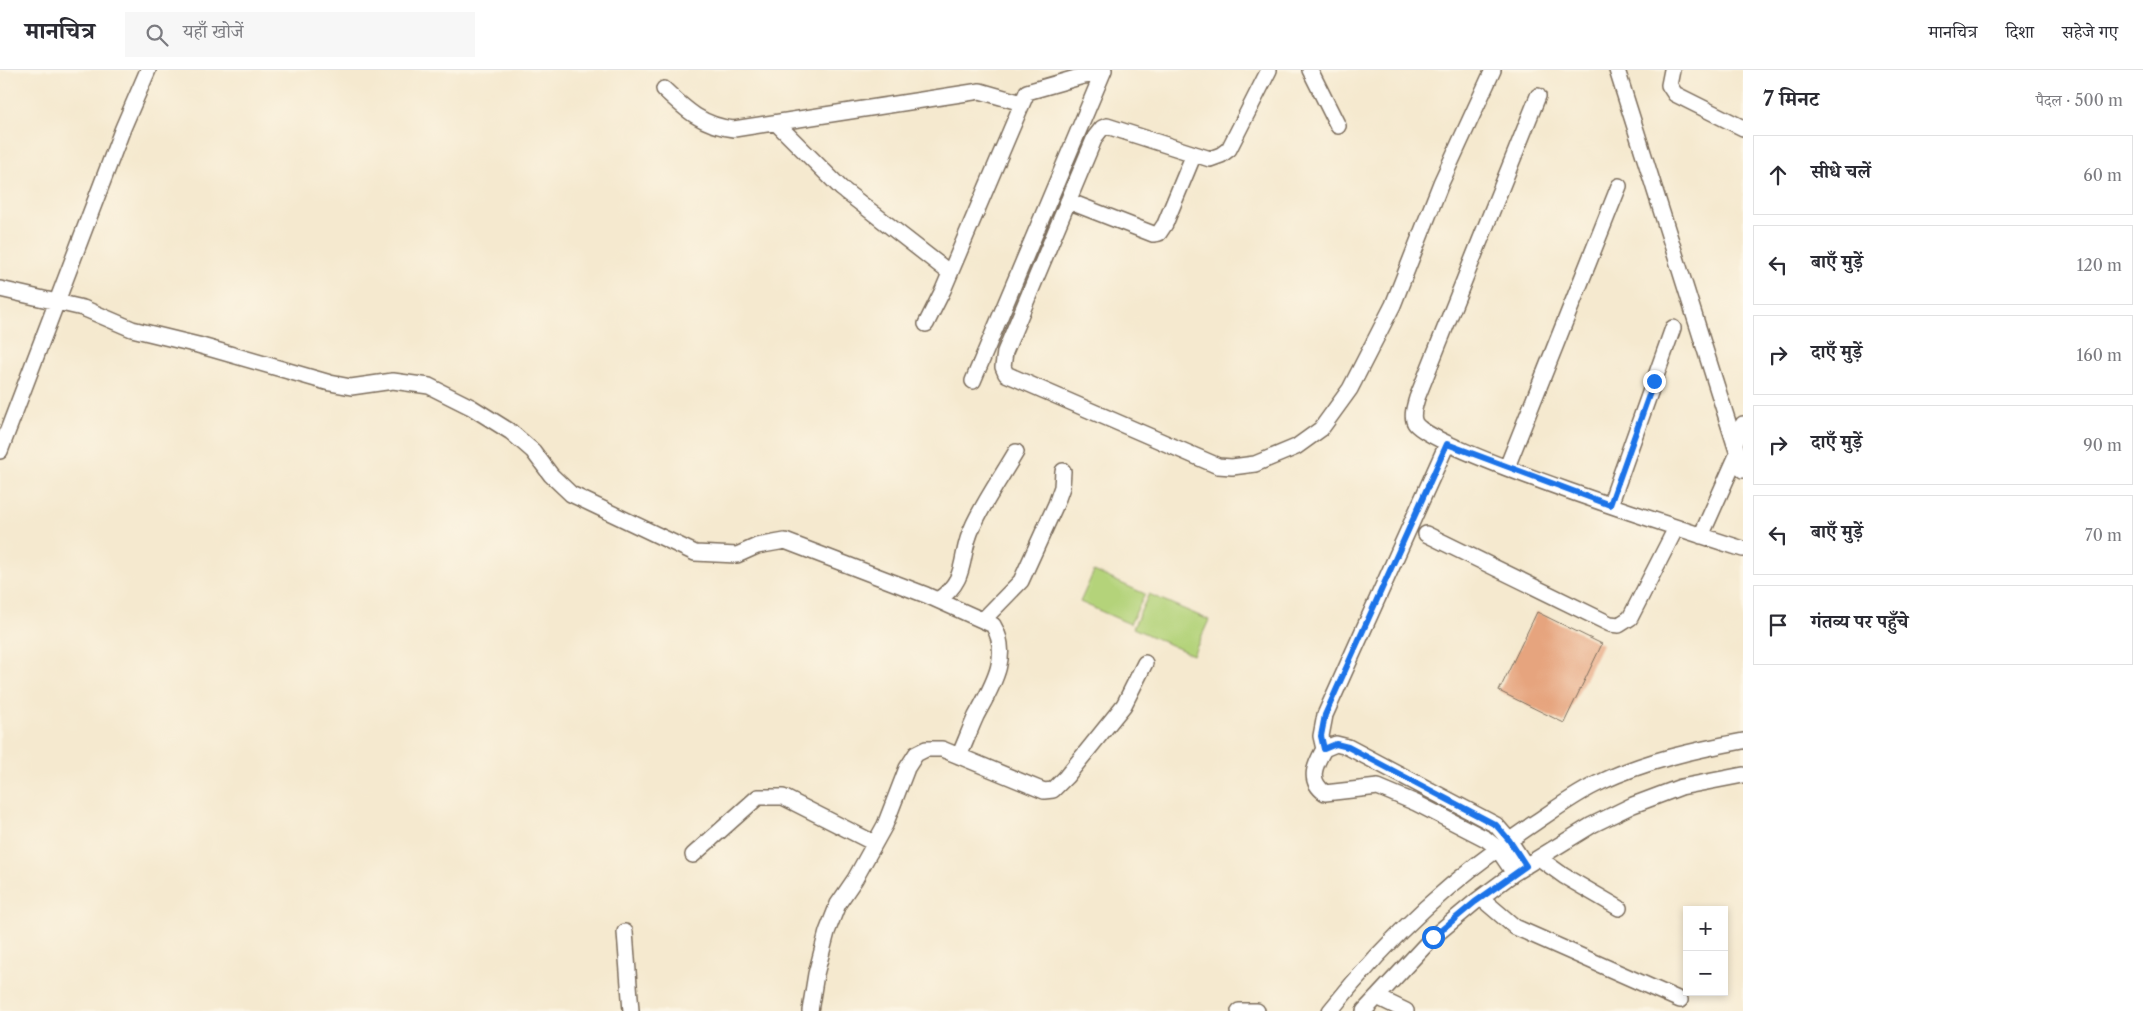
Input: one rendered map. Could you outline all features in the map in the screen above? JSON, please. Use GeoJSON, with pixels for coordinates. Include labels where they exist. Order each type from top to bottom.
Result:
{"type":"FeatureCollection","features":[{"type":"Feature","properties":{"kind":"street"},"geometry":{"type":"LineString","coordinates":[[0,451],[123,128],[148,70]]}},
{"type":"Feature","properties":{"kind":"street"},"geometry":{"type":"LineString","coordinates":[[1268,70],[1229,149],[1221,155],[1210,159],[1107,126],[1102,128],[1096,137],[1068,201],[1005,352],[1003,367],[1006,374],[1218,466],[1232,468],[1255,464],[1296,446],[1321,429],[1350,389],[1393,305],[1441,183],[1492,70]]}},
{"type":"Feature","properties":{"kind":"street"},"geometry":{"type":"LineString","coordinates":[[1310,70],[1338,126]]}},
{"type":"Feature","properties":{"kind":"street"},"geometry":{"type":"LineString","coordinates":[[1617,70],[1743,470]]}},
{"type":"Feature","properties":{"kind":"street"},"geometry":{"type":"LineString","coordinates":[[1672,70],[1669,85],[1675,94],[1743,128]]}},
{"type":"Feature","properties":{"kind":"street"},"geometry":{"type":"LineString","coordinates":[[926,324],[1028,92],[1103,72]]}},
{"type":"Feature","properties":{"kind":"street"},"geometry":{"type":"LineString","coordinates":[[973,381],[1103,72]]}},
{"type":"Feature","properties":{"kind":"street"},"geometry":{"type":"LineString","coordinates":[[664,89],[691,115],[718,128],[734,129],[980,91],[1022,103]]}},
{"type":"Feature","properties":{"kind":"street"},"geometry":{"type":"LineString","coordinates":[[1538,96],[1417,398],[1414,423],[1423,432],[1447,444],[1507,467],[1676,528],[1743,549]]}},
{"type":"Feature","properties":{"kind":"street"},"geometry":{"type":"LineString","coordinates":[[776,122],[841,188],[950,273]]}},
{"type":"Feature","properties":{"kind":"street"},"geometry":{"type":"LineString","coordinates":[[1068,201],[1153,234],[1159,233],[1165,224],[1194,154]]}},
{"type":"Feature","properties":{"kind":"street"},"geometry":{"type":"LineString","coordinates":[[1507,467],[1619,186]]}},
{"type":"Feature","properties":{"kind":"street"},"geometry":{"type":"LineString","coordinates":[[0,289],[83,308],[132,329],[198,345],[330,383],[352,387],[393,382],[429,386],[471,407],[511,432],[533,451],[551,475],[571,494],[695,553],[737,555],[757,546],[785,541],[938,600],[983,620],[993,625],[998,634],[1002,648],[1000,663],[991,690],[959,756]]}},
{"type":"Feature","properties":{"kind":"street"},"geometry":{"type":"LineString","coordinates":[[1610,505],[1673,328]]}},
{"type":"Feature","properties":{"kind":"street"},"geometry":{"type":"LineString","coordinates":[[1701,536],[1736,448],[1743,424]]}},
{"type":"Feature","properties":{"kind":"street"},"geometry":{"type":"LineString","coordinates":[[1447,444],[1325,715],[1321,736],[1324,749],[1313,772],[1314,780],[1319,789],[1325,793],[1378,787],[1503,844]]}},
{"type":"Feature","properties":{"kind":"street"},"geometry":{"type":"LineString","coordinates":[[938,600],[952,591],[958,581],[963,565],[964,549],[973,526],[1016,452]]}},
{"type":"Feature","properties":{"kind":"street"},"geometry":{"type":"LineString","coordinates":[[983,620],[1021,581],[1056,504],[1062,488],[1063,471]]}},
{"type":"Feature","properties":{"kind":"street"},"geometry":{"type":"LineString","coordinates":[[1426,534],[1610,624],[1618,625],[1630,618],[1676,528]]}},
{"type":"Feature","properties":{"kind":"street"},"geometry":{"type":"LineString","coordinates":[[810,1011],[816,974],[827,932],[838,904],[884,825],[906,768],[916,754],[926,749],[942,749],[1044,791],[1053,790],[1066,777],[1124,705],[1145,663]]}},
{"type":"Feature","properties":{"kind":"street"},"geometry":{"type":"LineString","coordinates":[[1330,1011],[1381,950],[1416,915],[1467,871],[1503,844],[1600,782],[1684,753],[1743,741]]}},
{"type":"Feature","properties":{"kind":"street"},"geometry":{"type":"LineString","coordinates":[[1324,749],[1336,744],[1348,747],[1496,825],[1503,844],[1520,869]]}},
{"type":"Feature","properties":{"kind":"street"},"geometry":{"type":"LineString","coordinates":[[1364,1011],[1433,937],[1520,869],[1592,825],[1632,805],[1681,787],[1743,775]]}},
{"type":"Feature","properties":{"kind":"street"},"geometry":{"type":"LineString","coordinates":[[693,855],[758,797],[783,797],[874,843]]}},
{"type":"Feature","properties":{"kind":"street"},"geometry":{"type":"LineString","coordinates":[[1539,858],[1564,876],[1619,908]]}},
{"type":"Feature","properties":{"kind":"street"},"geometry":{"type":"LineString","coordinates":[[1481,898],[1515,927],[1680,1000]]}},
{"type":"Feature","properties":{"kind":"street"},"geometry":{"type":"LineString","coordinates":[[624,932],[631,1011]]}},
{"type":"Feature","properties":{"kind":"street"},"geometry":{"type":"LineString","coordinates":[[1377,997],[1406,1011]]}},
{"type":"Feature","properties":{"kind":"street"},"geometry":{"type":"LineString","coordinates":[[1239,1011],[1257,1011]]}},
{"type":"Feature","properties":{"kind":"green space"},"geometry":{"type":"Polygon","coordinates":[[[1094,571],[1145,594],[1130,624],[1080,602],[1094,571]]]}},
{"type":"Feature","properties":{"kind":"green space"},"geometry":{"type":"Polygon","coordinates":[[[1149,594],[1209,620],[1193,655],[1133,628],[1149,594]]]}},
{"type":"Feature","properties":{"kind":"building"},"geometry":{"type":"Polygon","coordinates":[[[1537,612],[1602,644],[1564,723],[1499,691],[1537,612]]]}},
{"type":"Feature","properties":{"kind":"route"},"geometry":{"type":"LineString","coordinates":[[1433,937],[1475,902],[1526,866],[1509,840],[1496,825],[1348,747],[1336,744],[1324,749],[1321,736],[1325,715],[1447,444],[1587,498],[1610,505],[1654,381]]}}]}
